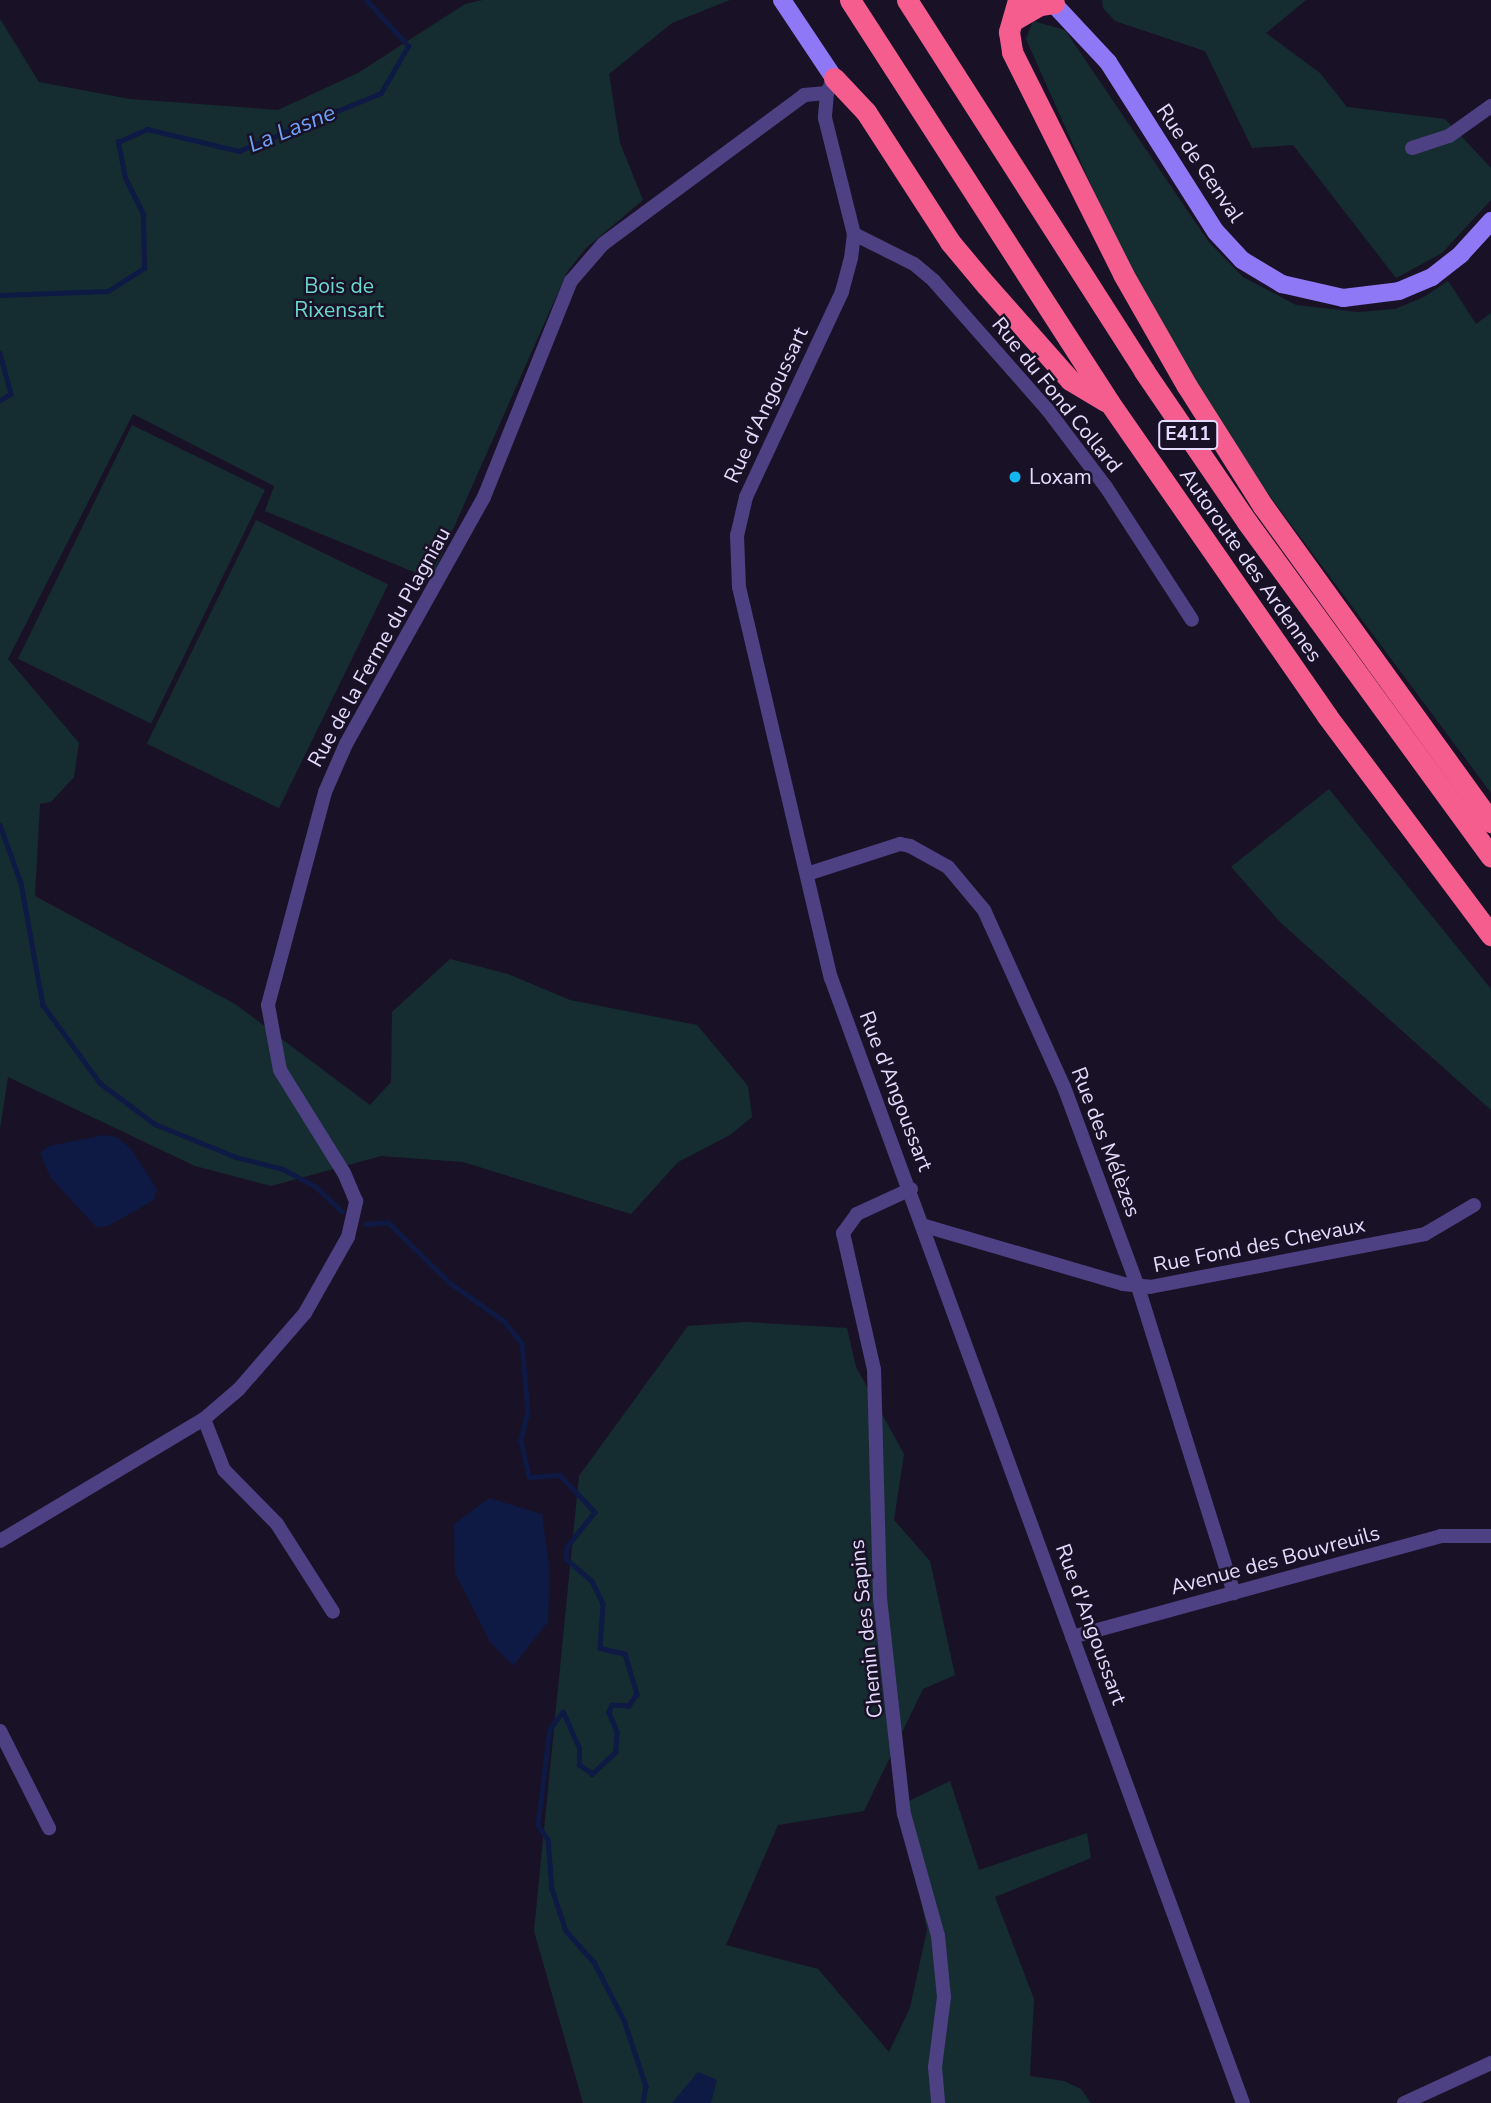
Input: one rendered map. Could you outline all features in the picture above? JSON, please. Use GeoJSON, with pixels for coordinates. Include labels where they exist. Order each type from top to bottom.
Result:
{"type":"FeatureCollection","features":[{"type":"Feature","properties":{"kind":"highway","name":"Autoroute des Ardennes"},"geometry":{"type":"LineString","coordinates":[[850,0],[1108,402],[1327,716],[1491,935]]}},
{"type":"Feature","properties":{"kind":"highway","name":"Autoroute des Ardennes"},"geometry":{"type":"LineString","coordinates":[[907,0],[1239,511],[1491,856]]}},
{"type":"Feature","properties":{"kind":"highway"},"geometry":{"type":"LineString","coordinates":[[1052,1],[1016,10],[1009,32],[1012,52],[1123,274],[1187,386],[1264,506],[1491,822]]}},
{"type":"Feature","properties":{"kind":"highway"},"geometry":{"type":"LineString","coordinates":[[831,86],[866,112],[950,242],[986,285],[1070,380],[1108,402]]}},
{"type":"Feature","properties":{"kind":"street"},"geometry":{"type":"LineString","coordinates":[[782,0],[831,86]]}},
{"type":"Feature","properties":{"kind":"street","name":"Rue de Genval"},"geometry":{"type":"LineString","coordinates":[[1052,1],[1108,62],[1216,232],[1242,260],[1282,284],[1343,298],[1399,291],[1451,262],[1491,221]]}},
{"type":"Feature","properties":{"kind":"street","name":"Rue d'Angoussart"},"geometry":{"type":"LineString","coordinates":[[831,86],[830,147],[854,234],[842,292],[752,478],[737,535],[739,587],[831,978],[925,1226],[1243,2103]]}},
{"type":"Feature","properties":{"kind":"street","name":"Rue de la Ferme du Plagniau"},"geometry":{"type":"LineString","coordinates":[[0,1541],[204,1419],[239,1389],[305,1313],[348,1237],[357,1208],[344,1173],[280,1070],[268,1005],[317,815],[345,744],[484,497],[571,281],[603,244],[804,95],[831,86]]}},
{"type":"Feature","properties":{"kind":"street"},"geometry":{"type":"LineString","coordinates":[[1412,148],[1455,132],[1491,106]]}},
{"type":"Feature","properties":{"kind":"street","name":"Rue du Fond Collard"},"geometry":{"type":"LineString","coordinates":[[854,234],[914,264],[934,281],[1039,399],[1100,478],[1192,620]]}},
{"type":"Feature","properties":{"kind":"street","name":"Rue des Mélèzes"},"geometry":{"type":"LineString","coordinates":[[807,874],[900,844],[948,867],[978,900],[1064,1087],[1138,1287],[1234,1593]]}},
{"type":"Feature","properties":{"kind":"street","name":"Chemin des Sapins"},"geometry":{"type":"LineString","coordinates":[[911,1189],[857,1214],[842,1233],[874,1369],[880,1598],[904,1814],[938,1936],[944,1997],[935,2067],[938,2103]]}},
{"type":"Feature","properties":{"kind":"street","name":"Rue Fond des Chevaux"},"geometry":{"type":"LineString","coordinates":[[925,1226],[1138,1287],[1425,1234],[1474,1205]]}},
{"type":"Feature","properties":{"kind":"street"},"geometry":{"type":"LineString","coordinates":[[204,1419],[224,1469],[277,1524],[333,1612]]}},
{"type":"Feature","properties":{"kind":"street","name":"Avenue des Bouvreuils"},"geometry":{"type":"LineString","coordinates":[[1072,1637],[1441,1536],[1491,1536]]}},
{"type":"Feature","properties":{"kind":"street"},"geometry":{"type":"LineString","coordinates":[[0,1731],[49,1828]]}},
{"type":"Feature","properties":{"kind":"street"},"geometry":{"type":"LineString","coordinates":[[1404,2103],[1491,2063]]}},
{"type":"Feature","properties":{"kind":"green space","name":"Bois de Rixensart"},"geometry":{"type":"Polygon","coordinates":[[[483,0],[730,0],[672,23],[609,74],[620,143],[643,200],[586,248],[567,272],[431,579],[265,511],[274,486],[133,414],[8,659],[79,743],[74,777],[51,802],[40,804],[35,896],[235,1004],[370,1105],[391,1082],[392,1012],[450,959],[508,974],[570,1000],[697,1025],[748,1086],[752,1117],[730,1135],[678,1162],[631,1214],[463,1162],[381,1156],[271,1186],[195,1166],[8,1077],[0,1129],[0,19],[39,82],[130,99],[278,110],[358,73],[465,4],[483,0]]]}},
{"type":"Feature","properties":{"kind":"green space"},"geometry":{"type":"Polygon","coordinates":[[[1102,0],[1306,0],[1266,33],[1320,73],[1347,107],[1445,119],[1491,168],[1491,200],[1442,253],[1396,278],[1293,145],[1252,148],[1205,51],[1115,21],[1103,8],[1102,0]]]}},
{"type":"Feature","properties":{"kind":"green space"},"geometry":{"type":"Polygon","coordinates":[[[1033,21],[1065,30],[1208,241],[1243,277],[1296,305],[1358,312],[1395,309],[1424,297],[1448,281],[1476,324],[1491,313],[1491,793],[1234,448],[1133,279],[1026,39],[1033,21]]]}},
{"type":"Feature","properties":{"kind":"green space"},"geometry":{"type":"Polygon","coordinates":[[[132,425],[265,490],[151,724],[18,659],[132,425]]]}},
{"type":"Feature","properties":{"kind":"green space"},"geometry":{"type":"Polygon","coordinates":[[[256,520],[388,584],[279,808],[147,744],[256,520]]]}},
{"type":"Feature","properties":{"kind":"green space"},"geometry":{"type":"Polygon","coordinates":[[[1329,789],[1491,989],[1491,1110],[1281,923],[1231,867],[1329,789]]]}},
{"type":"Feature","properties":{"kind":"green space"},"geometry":{"type":"Polygon","coordinates":[[[746,1322],[847,1328],[856,1367],[904,1454],[894,1520],[930,1561],[955,1675],[923,1689],[864,1811],[778,1825],[726,1945],[818,1969],[889,2052],[910,2008],[927,1930],[901,1805],[950,1781],[979,1870],[1087,1833],[1091,1858],[995,1897],[1034,1999],[1030,2076],[1064,2081],[1081,2089],[1091,2103],[583,2103],[534,1931],[579,1476],[688,1326],[746,1322]]]}},
{"type":"Feature","properties":{"kind":"water"},"geometry":{"type":"Polygon","coordinates":[[[104,1135],[117,1137],[131,1149],[157,1189],[154,1200],[108,1226],[96,1227],[50,1177],[40,1153],[49,1146],[104,1135]]]}},
{"type":"Feature","properties":{"kind":"water"},"geometry":{"type":"Polygon","coordinates":[[[489,1498],[542,1514],[550,1572],[548,1622],[513,1666],[490,1642],[455,1573],[454,1524],[489,1498]]]}},
{"type":"Feature","properties":{"kind":"water"},"geometry":{"type":"Polygon","coordinates":[[[698,2072],[717,2080],[711,2103],[672,2103],[698,2072]]]}},
{"type":"Feature","properties":{"kind":"waterway","name":"La Lasne"},"geometry":{"type":"LineString","coordinates":[[0,295],[108,291],[144,268],[143,214],[125,178],[118,142],[147,129],[239,151],[381,93],[408,46],[366,0]]}},
{"type":"Feature","properties":{"kind":"waterway","name":"La Lasne"},"geometry":{"type":"LineString","coordinates":[[0,353],[11,394],[0,401]]}},
{"type":"Feature","properties":{"kind":"waterway"},"geometry":{"type":"LineString","coordinates":[[0,825],[21,883],[43,1005],[100,1083],[155,1124],[236,1157],[283,1169],[315,1186],[342,1211]]}},
{"type":"Feature","properties":{"kind":"waterway"},"geometry":{"type":"LineString","coordinates":[[365,1224],[388,1222],[449,1282],[504,1321],[522,1343],[528,1412],[521,1441],[529,1477],[560,1475],[595,1512],[567,1547],[566,1559],[592,1581],[603,1604],[600,1648],[625,1654],[637,1694],[629,1706],[612,1705],[609,1712],[617,1732],[616,1752],[592,1774],[579,1765],[579,1748],[563,1712],[550,1729],[538,1825],[548,1840],[552,1889],[566,1931],[594,1962],[624,2020],[646,2086],[643,2103]]}},
{"type":"Feature","properties":{"kind":"place","name":"Loxam"},"geometry":{"type":"Point","coordinates":[1015,477]}}]}
